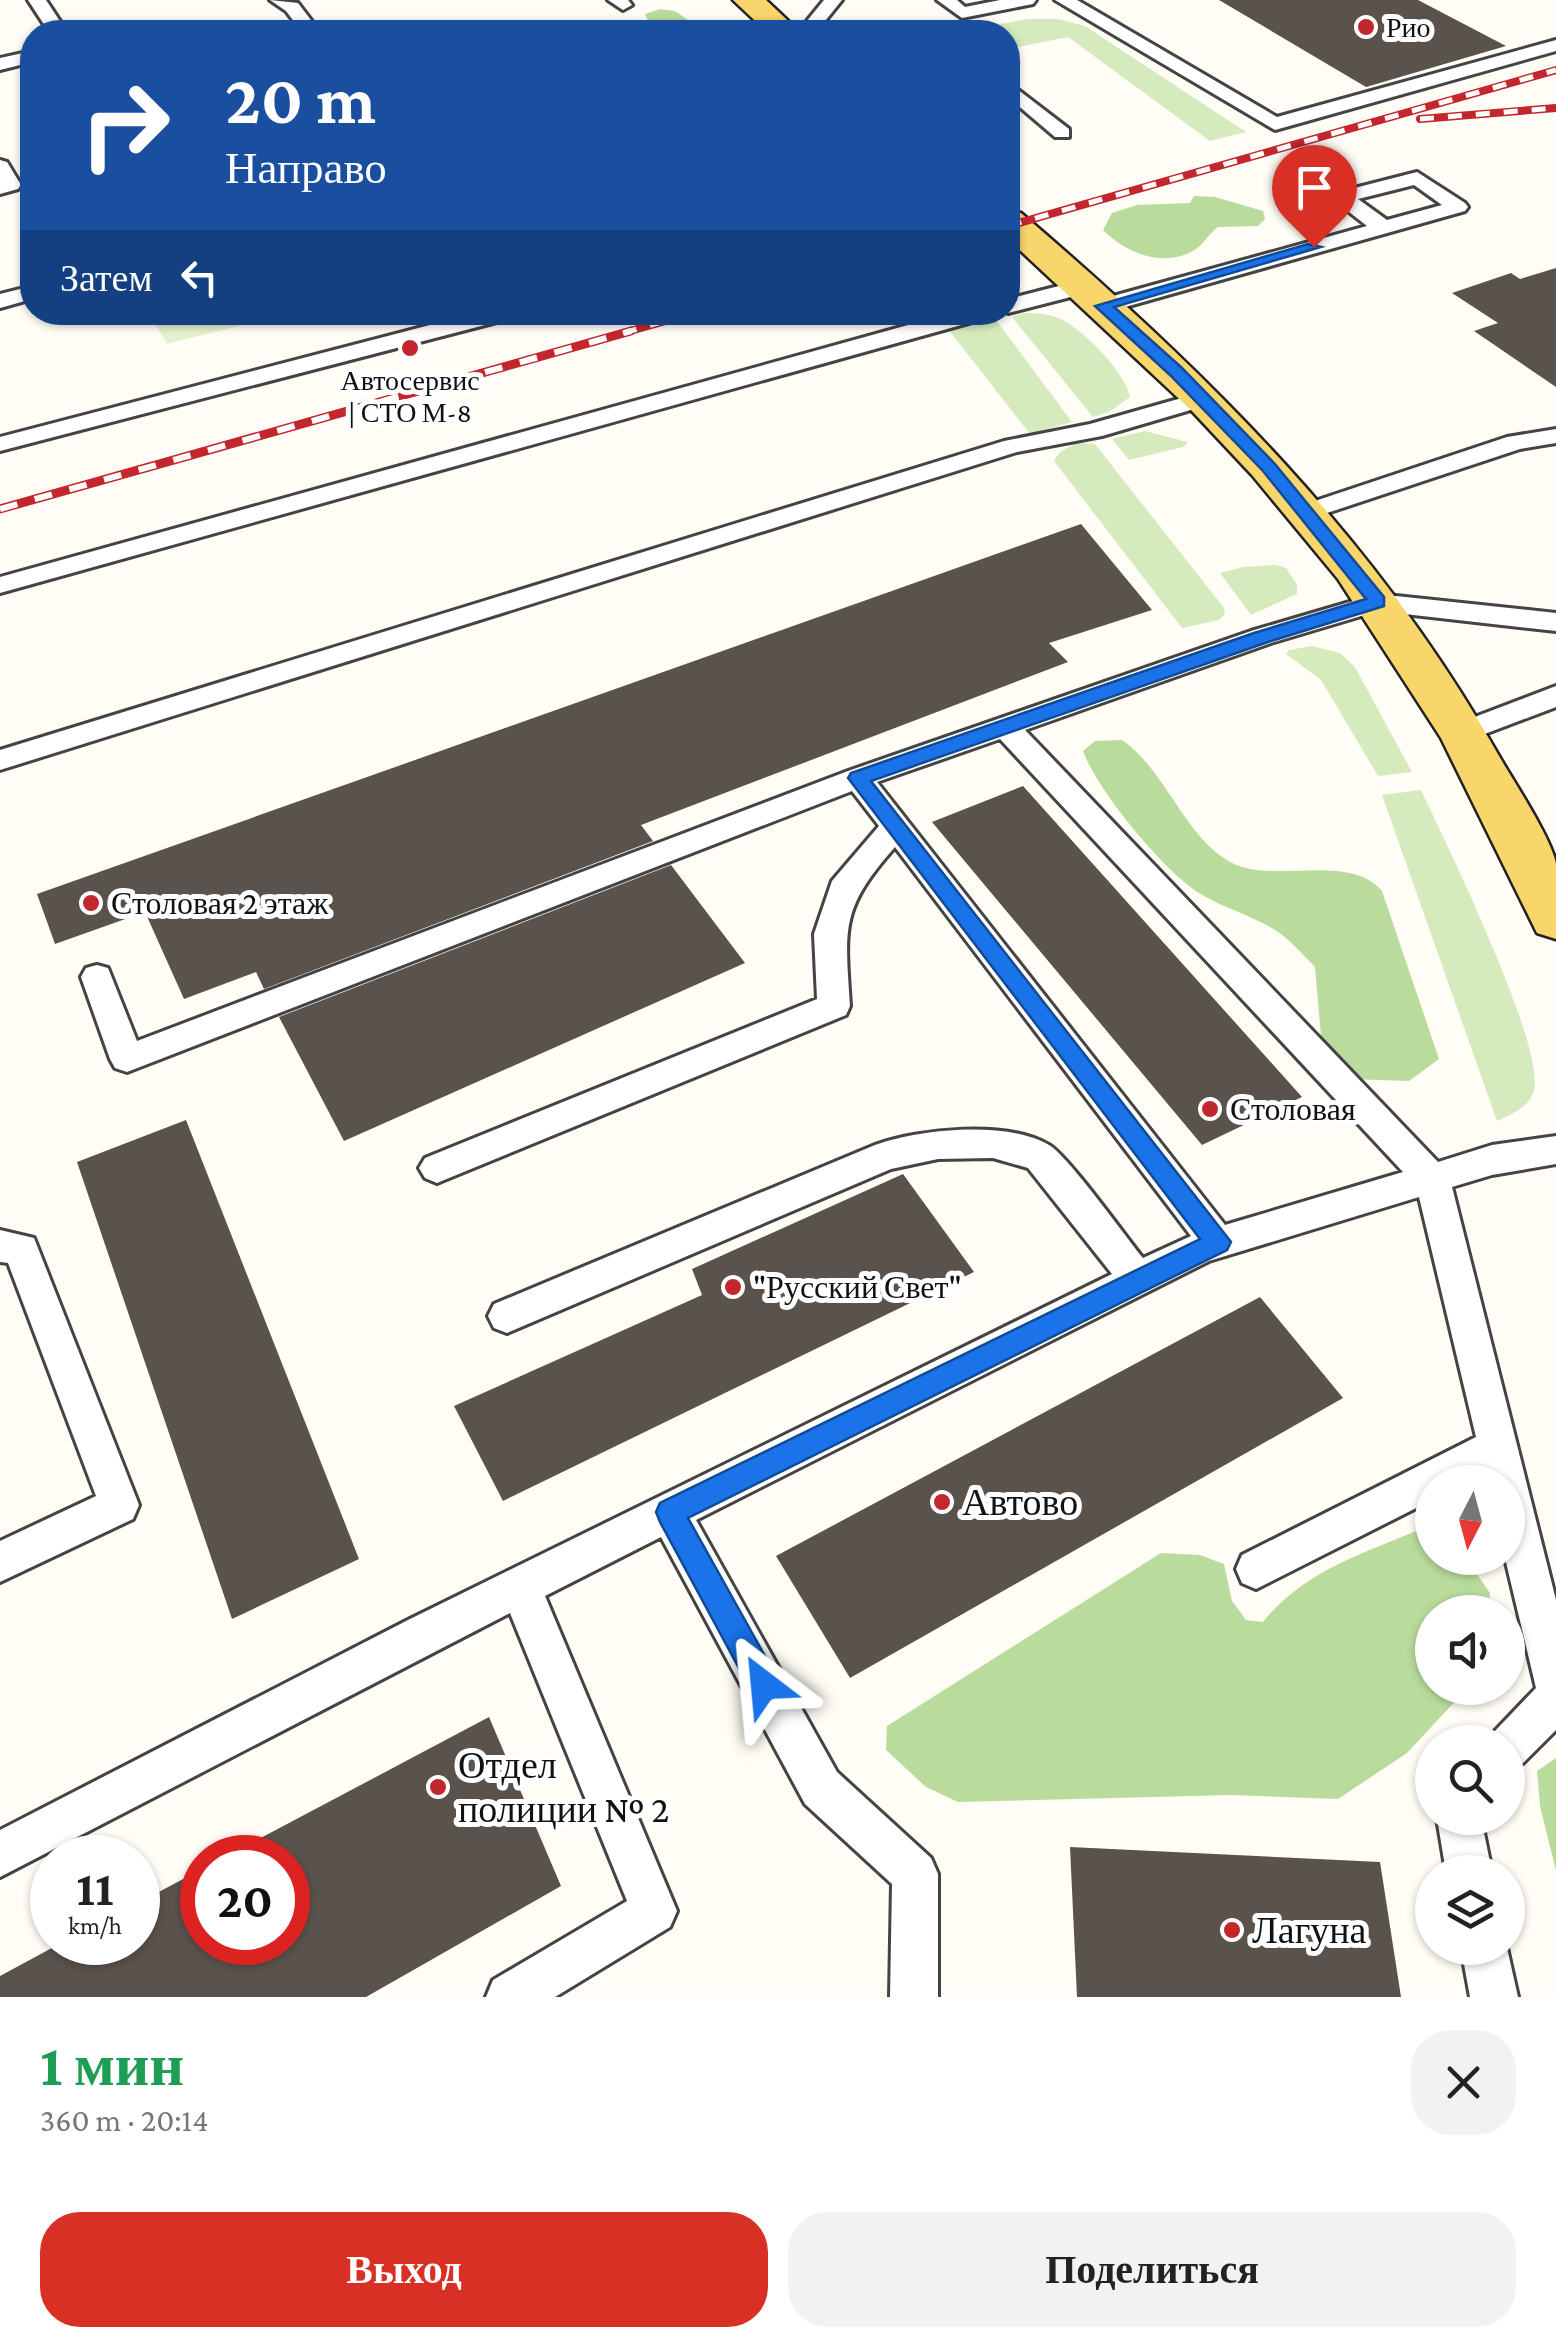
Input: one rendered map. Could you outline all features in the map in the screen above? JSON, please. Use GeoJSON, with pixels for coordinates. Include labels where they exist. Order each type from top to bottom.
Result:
{"type":"FeatureCollection","features":[{"type":"Feature","properties":{"kind":"main road"},"geometry":{"type":"LineString","coordinates":[[748,0],[771,20]]}},
{"type":"Feature","properties":{"kind":"main road"},"geometry":{"type":"LineString","coordinates":[[1020,232],[1203,399],[1306,512],[1378,602],[1542,859],[1556,919]]}},
{"type":"Feature","properties":{"kind":"lane"},"geometry":{"type":"LineString","coordinates":[[279,0],[292,7],[302,20]]}},
{"type":"Feature","properties":{"kind":"lane"},"geometry":{"type":"LineString","coordinates":[[817,20],[833,0]]}},
{"type":"Feature","properties":{"kind":"lane"},"geometry":{"type":"LineString","coordinates":[[946,0],[962,13],[1027,0]]}},
{"type":"Feature","properties":{"kind":"lane"},"geometry":{"type":"LineString","coordinates":[[1064,0],[1276,124],[1556,45]]}},
{"type":"Feature","properties":{"kind":"lane"},"geometry":{"type":"LineString","coordinates":[[1020,98],[1062,133]]}},
{"type":"Feature","properties":{"kind":"lane"},"geometry":{"type":"LineString","coordinates":[[0,166],[10,186],[0,188]]}},
{"type":"Feature","properties":{"kind":"lane"},"geometry":{"type":"LineString","coordinates":[[1020,305],[1092,297],[1384,228]]}},
{"type":"Feature","properties":{"kind":"lane"},"geometry":{"type":"LineString","coordinates":[[0,444],[458,325]]}},
{"type":"Feature","properties":{"kind":"lane"},"geometry":{"type":"LineString","coordinates":[[0,585],[934,325]]}},
{"type":"Feature","properties":{"kind":"lane"},"geometry":{"type":"LineString","coordinates":[[0,760],[1013,446],[1092,431],[1203,399]]}},
{"type":"Feature","properties":{"kind":"lane"},"geometry":{"type":"LineString","coordinates":[[1306,512],[1516,442],[1556,436]]}},
{"type":"Feature","properties":{"kind":"lane"},"geometry":{"type":"LineString","coordinates":[[97,977],[127,1059],[858,778],[1261,637],[1378,602],[1556,622]]}},
{"type":"Feature","properties":{"kind":"lane"},"geometry":{"type":"LineString","coordinates":[[1462,733],[1556,695]]}},
{"type":"Feature","properties":{"kind":"lane"},"geometry":{"type":"LineString","coordinates":[[1005,726],[1432,1178],[1556,1684]]}},
{"type":"Feature","properties":{"kind":"lane"},"geometry":{"type":"LineString","coordinates":[[858,778],[1218,1242]]}},
{"type":"Feature","properties":{"kind":"lane"},"geometry":{"type":"LineString","coordinates":[[437,1168],[834,1006],[830,934],[847,880],[896,827]]}},
{"type":"Feature","properties":{"kind":"lane"},"geometry":{"type":"LineString","coordinates":[[507,1316],[886,1155],[938,1145],[993,1144],[1039,1156],[1138,1279]]}},
{"type":"Feature","properties":{"kind":"lane"},"geometry":{"type":"LineString","coordinates":[[0,1854],[520,1586],[1218,1242],[1492,1160],[1556,1150]]}},
{"type":"Feature","properties":{"kind":"lane"},"geometry":{"type":"LineString","coordinates":[[0,1246],[21,1250],[119,1505],[0,1562]]}},
{"type":"Feature","properties":{"kind":"lane"},"geometry":{"type":"LineString","coordinates":[[1256,1570],[1500,1444]]}},
{"type":"Feature","properties":{"kind":"lane"},"geometry":{"type":"LineString","coordinates":[[670,1512],[821,1788],[915,1874],[914,1997]]}},
{"type":"Feature","properties":{"kind":"lane"},"geometry":{"type":"LineString","coordinates":[[510,1997],[654,1911],[520,1586]]}},
{"type":"Feature","properties":{"kind":"lane"},"geometry":{"type":"LineString","coordinates":[[1525,1731],[1556,1699]]}},
{"type":"Feature","properties":{"kind":"lane"},"geometry":{"type":"LineString","coordinates":[[1487,1965],[1494,1997]]}},
{"type":"Feature","properties":{"kind":"green space"},"geometry":{"type":"Polygon","coordinates":[[[660,9],[675,11],[688,20],[648,20],[645,14],[660,9]]]}},
{"type":"Feature","properties":{"kind":"green space"},"geometry":{"type":"Polygon","coordinates":[[[1058,19],[1085,26],[1246,132],[1210,141],[1068,37],[1020,47],[1020,20],[1058,19]]]}},
{"type":"Feature","properties":{"kind":"green space"},"geometry":{"type":"Polygon","coordinates":[[[1194,196],[1215,197],[1263,211],[1265,219],[1258,226],[1218,227],[1196,249],[1172,258],[1135,252],[1103,230],[1112,213],[1137,205],[1190,203],[1194,196]]]}},
{"type":"Feature","properties":{"kind":"green space"},"geometry":{"type":"Polygon","coordinates":[[[1020,314],[1044,314],[1072,326],[1113,365],[1130,397],[1109,412],[1093,417],[1018,325],[1020,314]]]}},
{"type":"Feature","properties":{"kind":"green space"},"geometry":{"type":"Polygon","coordinates":[[[156,325],[242,325],[167,344],[156,325]]]}},
{"type":"Feature","properties":{"kind":"green space"},"geometry":{"type":"Polygon","coordinates":[[[1000,325],[1072,422],[1030,434],[948,329],[1000,325]]]}},
{"type":"Feature","properties":{"kind":"green space"},"geometry":{"type":"Polygon","coordinates":[[[1145,431],[1188,442],[1183,447],[1129,460],[1112,439],[1145,431]]]}},
{"type":"Feature","properties":{"kind":"green space"},"geometry":{"type":"Polygon","coordinates":[[[1076,443],[1095,444],[1224,608],[1225,614],[1219,620],[1182,628],[1054,461],[1060,452],[1076,443]]]}},
{"type":"Feature","properties":{"kind":"green space"},"geometry":{"type":"Polygon","coordinates":[[[1243,567],[1286,568],[1297,585],[1297,594],[1251,615],[1220,573],[1243,567]]]}},
{"type":"Feature","properties":{"kind":"green space"},"geometry":{"type":"Polygon","coordinates":[[[1312,646],[1340,653],[1355,667],[1412,772],[1378,776],[1321,680],[1286,654],[1312,646]]]}},
{"type":"Feature","properties":{"kind":"green space"},"geometry":{"type":"Polygon","coordinates":[[[1122,740],[1153,771],[1193,828],[1224,858],[1259,870],[1353,874],[1382,891],[1439,1059],[1409,1081],[1348,1079],[1323,1059],[1315,967],[1275,930],[1184,882],[1133,828],[1102,786],[1083,751],[1095,741],[1122,740]]]}},
{"type":"Feature","properties":{"kind":"green space"},"geometry":{"type":"Polygon","coordinates":[[[1421,790],[1492,944],[1526,1036],[1534,1071],[1533,1093],[1518,1110],[1497,1121],[1382,795],[1421,790]]]}},
{"type":"Feature","properties":{"kind":"green space"},"geometry":{"type":"Polygon","coordinates":[[[1415,1531],[1415,1575],[1478,1575],[1490,1593],[1415,1595],[1415,1705],[1452,1705],[1433,1725],[1415,1725],[1415,1744],[1407,1753],[1338,1799],[1231,1795],[958,1802],[926,1787],[886,1750],[887,1726],[1161,1553],[1200,1555],[1224,1564],[1232,1601],[1246,1620],[1263,1622],[1297,1589],[1356,1556],[1415,1531]]]}},
{"type":"Feature","properties":{"kind":"green space"},"geometry":{"type":"Polygon","coordinates":[[[1556,1758],[1556,1871],[1540,1806],[1537,1771],[1556,1758]]]}},
{"type":"Feature","properties":{"kind":"building","name":"Рио"},"geometry":{"type":"Polygon","coordinates":[[[1219,0],[1418,0],[1506,46],[1366,87],[1219,0]]]}},
{"type":"Feature","properties":{"kind":"building"},"geometry":{"type":"Polygon","coordinates":[[[1556,268],[1556,387],[1474,331],[1498,323],[1452,293],[1511,273],[1520,279],[1556,268]]]}},
{"type":"Feature","properties":{"kind":"building"},"geometry":{"type":"Polygon","coordinates":[[[1081,524],[1152,610],[1049,643],[1068,662],[641,825],[653,841],[264,989],[256,972],[184,999],[145,912],[55,944],[37,894],[1081,524]]]}},
{"type":"Feature","properties":{"kind":"building"},"geometry":{"type":"Polygon","coordinates":[[[1023,786],[1302,1097],[1202,1145],[932,822],[1023,786]]]}},
{"type":"Feature","properties":{"kind":"building"},"geometry":{"type":"Polygon","coordinates":[[[671,865],[745,963],[344,1141],[279,1017],[671,865]]]}},
{"type":"Feature","properties":{"kind":"building"},"geometry":{"type":"Polygon","coordinates":[[[186,1120],[359,1559],[232,1619],[77,1162],[186,1120]]]}},
{"type":"Feature","properties":{"kind":"building"},"geometry":{"type":"Polygon","coordinates":[[[903,1174],[974,1272],[503,1501],[454,1406],[702,1295],[692,1269],[903,1174]]]}},
{"type":"Feature","properties":{"kind":"building"},"geometry":{"type":"Polygon","coordinates":[[[1260,1297],[1343,1398],[850,1678],[776,1556],[1260,1297]]]}},
{"type":"Feature","properties":{"kind":"building","name":"Отдел полиции № 2"},"geometry":{"type":"Polygon","coordinates":[[[489,1717],[561,1886],[366,1997],[0,1997],[0,1976],[30,1960],[30,1965],[160,1965],[160,1891],[180,1881],[180,1965],[310,1965],[310,1835],[266,1835],[489,1717]]]}},
{"type":"Feature","properties":{"kind":"building","name":"Лагуна"},"geometry":{"type":"Polygon","coordinates":[[[1070,1847],[1380,1862],[1401,1997],[1077,1997],[1070,1847]]]}},
{"type":"Feature","properties":{"kind":"railway"},"geometry":{"type":"LineString","coordinates":[[1020,223],[1556,70]]}},
{"type":"Feature","properties":{"kind":"railway"},"geometry":{"type":"LineString","coordinates":[[1420,119],[1556,108]]}},
{"type":"Feature","properties":{"kind":"railway"},"geometry":{"type":"LineString","coordinates":[[623,333],[652,325]]}},
{"type":"Feature","properties":{"kind":"railway"},"geometry":{"type":"LineString","coordinates":[[0,509],[631,331]]}},
{"type":"Feature","properties":{"kind":"place","name":"Рио"},"geometry":{"type":"Point","coordinates":[1366,27]}},
{"type":"Feature","properties":{"kind":"place","name":"Автосервис | СТО М-8"},"geometry":{"type":"Point","coordinates":[410,348]}},
{"type":"Feature","properties":{"kind":"place","name":"Столовая 2 этаж"},"geometry":{"type":"Point","coordinates":[91,903]}},
{"type":"Feature","properties":{"kind":"place","name":"Столовая"},"geometry":{"type":"Point","coordinates":[1210,1109]}},
{"type":"Feature","properties":{"kind":"place","name":"\"Русский Свет\""},"geometry":{"type":"Point","coordinates":[733,1287]}},
{"type":"Feature","properties":{"kind":"place","name":"Автово"},"geometry":{"type":"Point","coordinates":[942,1502]}},
{"type":"Feature","properties":{"kind":"place","name":"Отдел полиции № 2"},"geometry":{"type":"Point","coordinates":[438,1787]}},
{"type":"Feature","properties":{"kind":"place","name":"Лагуна"},"geometry":{"type":"Point","coordinates":[1232,1930]}},
{"type":"Feature","properties":{"kind":"route"},"geometry":{"type":"LineString","coordinates":[[764,1685],[670,1512],[1218,1242],[858,778],[1261,637],[1378,602],[1269,468],[1176,372],[1102,306],[1314,247]]}}]}
